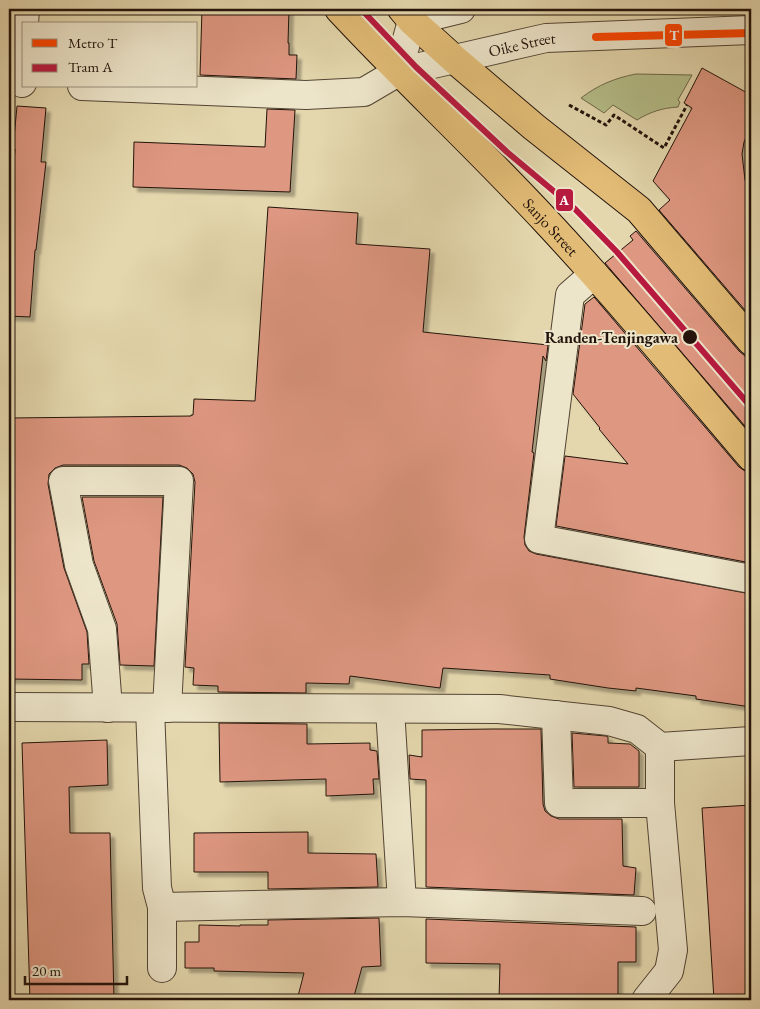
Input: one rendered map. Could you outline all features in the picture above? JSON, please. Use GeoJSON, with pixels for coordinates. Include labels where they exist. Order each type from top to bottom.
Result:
{"type":"FeatureCollection","features":[{"type":"Feature","properties":{"kind":"main road","name":"Sanjo Street"},"geometry":{"type":"LineString","coordinates":[[339,9],[398,72],[493,165],[594,274],[751,457]]}},
{"type":"Feature","properties":{"kind":"main road"},"geometry":{"type":"LineString","coordinates":[[407,15],[454,59],[534,127],[639,210],[751,341]]}},
{"type":"Feature","properties":{"kind":"street"},"geometry":{"type":"LineString","coordinates":[[24,22],[25,9]]}},
{"type":"Feature","properties":{"kind":"street"},"geometry":{"type":"LineString","coordinates":[[398,72],[407,15],[461,9]]}},
{"type":"Feature","properties":{"kind":"street","name":"Oike Street"},"geometry":{"type":"LineString","coordinates":[[138,88],[306,94],[364,92],[398,72],[546,38],[751,30]]}},
{"type":"Feature","properties":{"kind":"street"},"geometry":{"type":"LineString","coordinates":[[18,83],[22,55]]}},
{"type":"Feature","properties":{"kind":"street"},"geometry":{"type":"LineString","coordinates":[[594,274],[570,295],[539,539],[751,579]]}},
{"type":"Feature","properties":{"kind":"street"},"geometry":{"type":"LineString","coordinates":[[108,708],[102,629],[78,565],[63,481],[179,481],[158,708],[157,888],[162,906],[162,968]]}},
{"type":"Feature","properties":{"kind":"street"},"geometry":{"type":"LineString","coordinates":[[9,707],[500,709],[609,721],[637,730],[660,747],[751,741]]}},
{"type":"Feature","properties":{"kind":"street"},"geometry":{"type":"LineString","coordinates":[[390,709],[402,902]]}},
{"type":"Feature","properties":{"kind":"street"},"geometry":{"type":"LineString","coordinates":[[556,715],[558,803],[660,803]]}},
{"type":"Feature","properties":{"kind":"street"},"geometry":{"type":"LineString","coordinates":[[646,1000],[669,971],[673,950],[660,803],[660,747]]}},
{"type":"Feature","properties":{"kind":"street"},"geometry":{"type":"LineString","coordinates":[[162,906],[402,902],[642,911]]}},
{"type":"Feature","properties":{"kind":"path"},"geometry":{"type":"LineString","coordinates":[[569,105],[606,125],[614,115],[664,148],[687,105]]}},
{"type":"Feature","properties":{"kind":"green space"},"geometry":{"type":"Polygon","coordinates":[[[636,74],[692,75],[678,100],[680,102],[678,107],[656,111],[637,120],[613,105],[604,113],[581,98],[607,83],[636,74]]]}},
{"type":"Feature","properties":{"kind":"building"},"geometry":{"type":"Polygon","coordinates":[[[202,9],[289,9],[289,55],[297,55],[296,79],[200,75],[202,9]]]}},
{"type":"Feature","properties":{"kind":"building"},"geometry":{"type":"Polygon","coordinates":[[[702,68],[751,95],[751,125],[744,142],[742,154],[745,180],[751,194],[751,317],[659,210],[670,200],[653,181],[692,108],[684,103],[702,68]]]}},
{"type":"Feature","properties":{"kind":"building"},"geometry":{"type":"Polygon","coordinates":[[[17,106],[46,108],[41,162],[46,162],[35,250],[30,317],[9,316],[9,239],[17,106]]]}},
{"type":"Feature","properties":{"kind":"building"},"geometry":{"type":"Polygon","coordinates":[[[267,109],[295,110],[290,192],[133,187],[134,142],[265,147],[267,109]]]}},
{"type":"Feature","properties":{"kind":"building"},"geometry":{"type":"Polygon","coordinates":[[[268,207],[358,213],[356,244],[430,249],[423,332],[548,345],[546,361],[543,356],[532,452],[534,453],[524,537],[525,545],[529,551],[536,554],[751,594],[751,707],[696,699],[696,696],[636,688],[636,691],[608,688],[550,679],[550,675],[443,668],[440,688],[350,676],[349,684],[306,683],[306,693],[218,692],[218,686],[193,685],[194,668],[185,667],[195,482],[193,474],[187,468],[179,465],[63,465],[55,468],[49,474],[48,484],[64,568],[87,632],[89,664],[82,664],[82,680],[9,679],[9,418],[191,416],[193,415],[194,399],[255,401],[268,207]]]}},
{"type":"Feature","properties":{"kind":"building"},"geometry":{"type":"Polygon","coordinates":[[[636,231],[739,351],[745,356],[751,356],[751,433],[605,263],[633,240],[630,236],[636,231]]]}},
{"type":"Feature","properties":{"kind":"building"},"geometry":{"type":"Polygon","coordinates":[[[594,297],[739,467],[751,472],[751,563],[556,526],[565,456],[628,464],[573,394],[585,304],[594,297]]]}},
{"type":"Feature","properties":{"kind":"building"},"geometry":{"type":"Polygon","coordinates":[[[82,497],[163,497],[154,666],[120,665],[117,624],[94,561],[82,497]]]}},
{"type":"Feature","properties":{"kind":"building"},"geometry":{"type":"Polygon","coordinates":[[[219,723],[307,724],[307,744],[370,743],[370,750],[377,751],[379,779],[373,779],[374,794],[326,796],[326,779],[220,782],[219,723]]]}},
{"type":"Feature","properties":{"kind":"building"},"geometry":{"type":"Polygon","coordinates":[[[541,729],[543,804],[545,811],[551,816],[559,819],[622,819],[623,866],[636,868],[634,895],[426,887],[426,780],[410,779],[409,755],[422,757],[422,730],[541,729]]]}},
{"type":"Feature","properties":{"kind":"building"},"geometry":{"type":"Polygon","coordinates":[[[572,733],[606,736],[608,737],[608,743],[630,744],[639,751],[639,787],[574,787],[572,733]]]}},
{"type":"Feature","properties":{"kind":"building"},"geometry":{"type":"Polygon","coordinates":[[[107,740],[108,785],[69,787],[70,833],[110,833],[114,1000],[30,1000],[22,743],[107,740]]]}},
{"type":"Feature","properties":{"kind":"building"},"geometry":{"type":"Polygon","coordinates":[[[751,805],[751,1000],[714,1000],[702,808],[751,805]]]}},
{"type":"Feature","properties":{"kind":"building"},"geometry":{"type":"Polygon","coordinates":[[[308,832],[308,853],[376,854],[378,887],[268,889],[268,872],[194,872],[194,833],[308,832]]]}},
{"type":"Feature","properties":{"kind":"building"},"geometry":{"type":"Polygon","coordinates":[[[379,918],[381,966],[362,967],[353,1000],[297,1000],[304,973],[214,971],[214,968],[185,968],[185,942],[199,942],[199,925],[268,925],[268,920],[379,918]]]}},
{"type":"Feature","properties":{"kind":"building"},"geometry":{"type":"Polygon","coordinates":[[[426,919],[636,927],[636,962],[618,962],[618,1000],[499,1000],[500,964],[426,963],[426,919]]]}},
{"type":"Feature","properties":{"kind":"metro line","name":"T"},"geometry":{"type":"LineString","coordinates":[[596,37],[751,33]]}},
{"type":"Feature","properties":{"kind":"tram line","name":"A"},"geometry":{"type":"LineString","coordinates":[[361,9],[416,67],[507,152],[575,209],[617,252],[751,407]]}},
{"type":"Feature","properties":{"kind":"place","name":"Randen-Tenjingawa"},"geometry":{"type":"Point","coordinates":[690,337]}}]}
